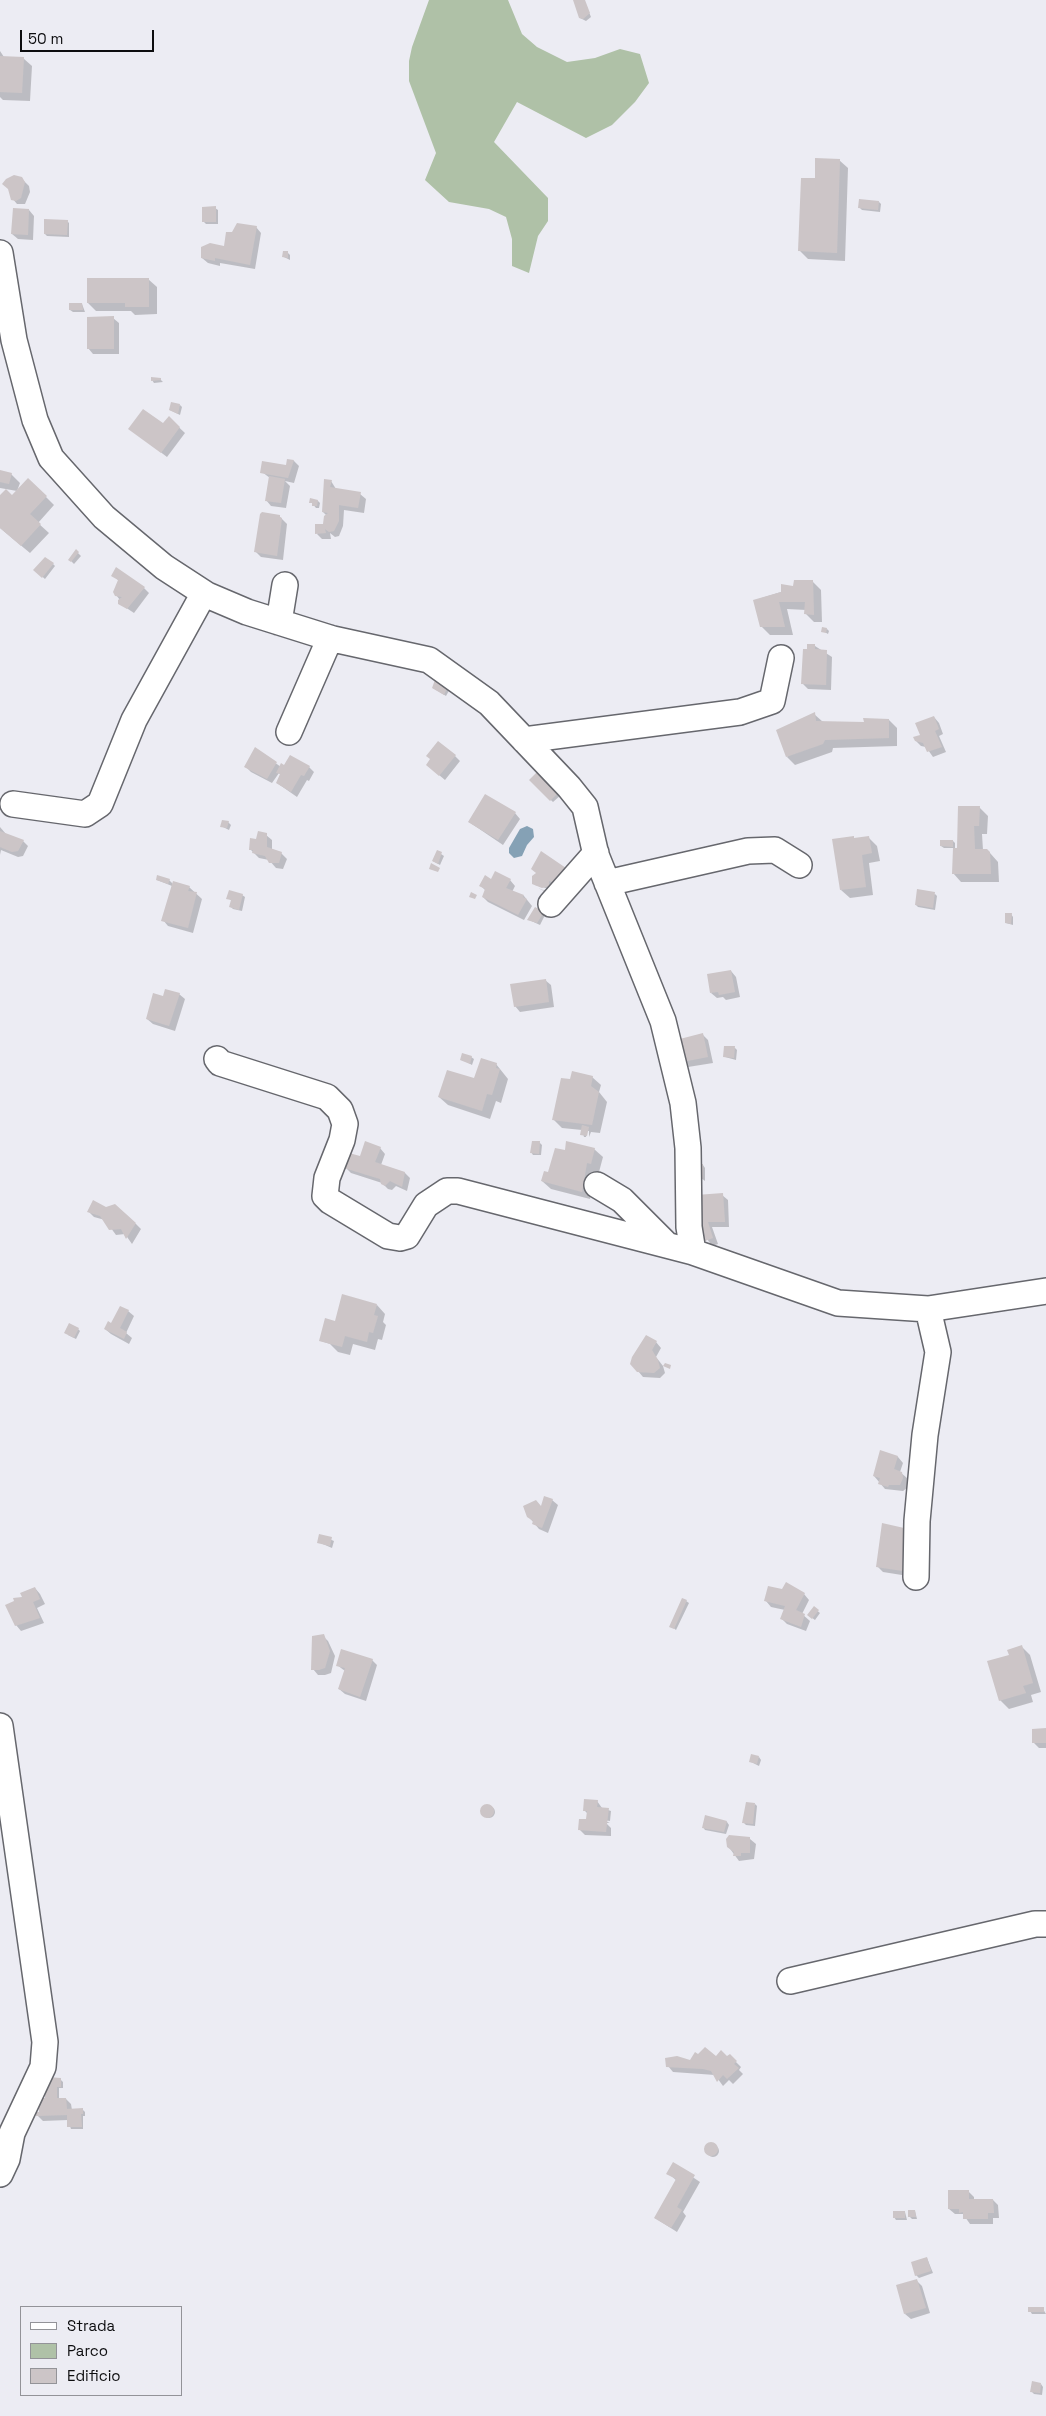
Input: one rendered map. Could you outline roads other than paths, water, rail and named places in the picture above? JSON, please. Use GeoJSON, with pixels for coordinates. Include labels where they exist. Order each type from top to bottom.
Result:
{"type":"FeatureCollection","features":[{"type":"Feature","properties":{"kind":"street"},"geometry":{"type":"LineString","coordinates":[[0,253],[14,340],[35,420],[51,458],[104,517],[164,567],[204,593],[247,612],[330,638],[428,660],[488,703],[569,787],[585,807],[596,853],[664,1021],[683,1103],[688,1148],[689,1227],[693,1252]]}},
{"type":"Feature","properties":{"kind":"street"},"geometry":{"type":"LineString","coordinates":[[278,622],[285,585]]}},
{"type":"Feature","properties":{"kind":"street"},"geometry":{"type":"LineString","coordinates":[[13,804],[85,814],[100,804],[134,720],[204,593]]}},
{"type":"Feature","properties":{"kind":"street"},"geometry":{"type":"LineString","coordinates":[[290,732],[330,638]]}},
{"type":"Feature","properties":{"kind":"street"},"geometry":{"type":"LineString","coordinates":[[524,740],[740,712],[772,701],[782,658]]}},
{"type":"Feature","properties":{"kind":"street"},"geometry":{"type":"LineString","coordinates":[[608,883],[748,852],[775,850],[799,865]]}},
{"type":"Feature","properties":{"kind":"street"},"geometry":{"type":"LineString","coordinates":[[551,904],[596,853]]}},
{"type":"Feature","properties":{"kind":"street"},"geometry":{"type":"LineString","coordinates":[[217,1059],[220,1063],[327,1097],[340,1110],[345,1124],[344,1132],[327,1178],[326,1196],[330,1201],[388,1236],[400,1238],[407,1236],[426,1205],[438,1195],[447,1191],[458,1191],[693,1252],[838,1303],[928,1309],[1046,1291]]}},
{"type":"Feature","properties":{"kind":"street"},"geometry":{"type":"LineString","coordinates":[[597,1185],[622,1200],[668,1246]]}},
{"type":"Feature","properties":{"kind":"street"},"geometry":{"type":"LineString","coordinates":[[916,1577],[916,1521],[925,1435],[938,1352],[928,1309]]}},
{"type":"Feature","properties":{"kind":"street"},"geometry":{"type":"LineString","coordinates":[[0,1726],[45,2042],[43,2067],[12,2133],[8,2158],[0,2174]]}},
{"type":"Feature","properties":{"kind":"street"},"geometry":{"type":"LineString","coordinates":[[790,1981],[1035,1924],[1046,1924]]}},
{"type":"Feature","properties":{"kind":"water"},"geometry":{"type":"Polygon","coordinates":[[[527,826],[533,829],[534,837],[527,845],[522,856],[514,858],[509,853],[509,848],[520,829],[527,826]]]}}]}
